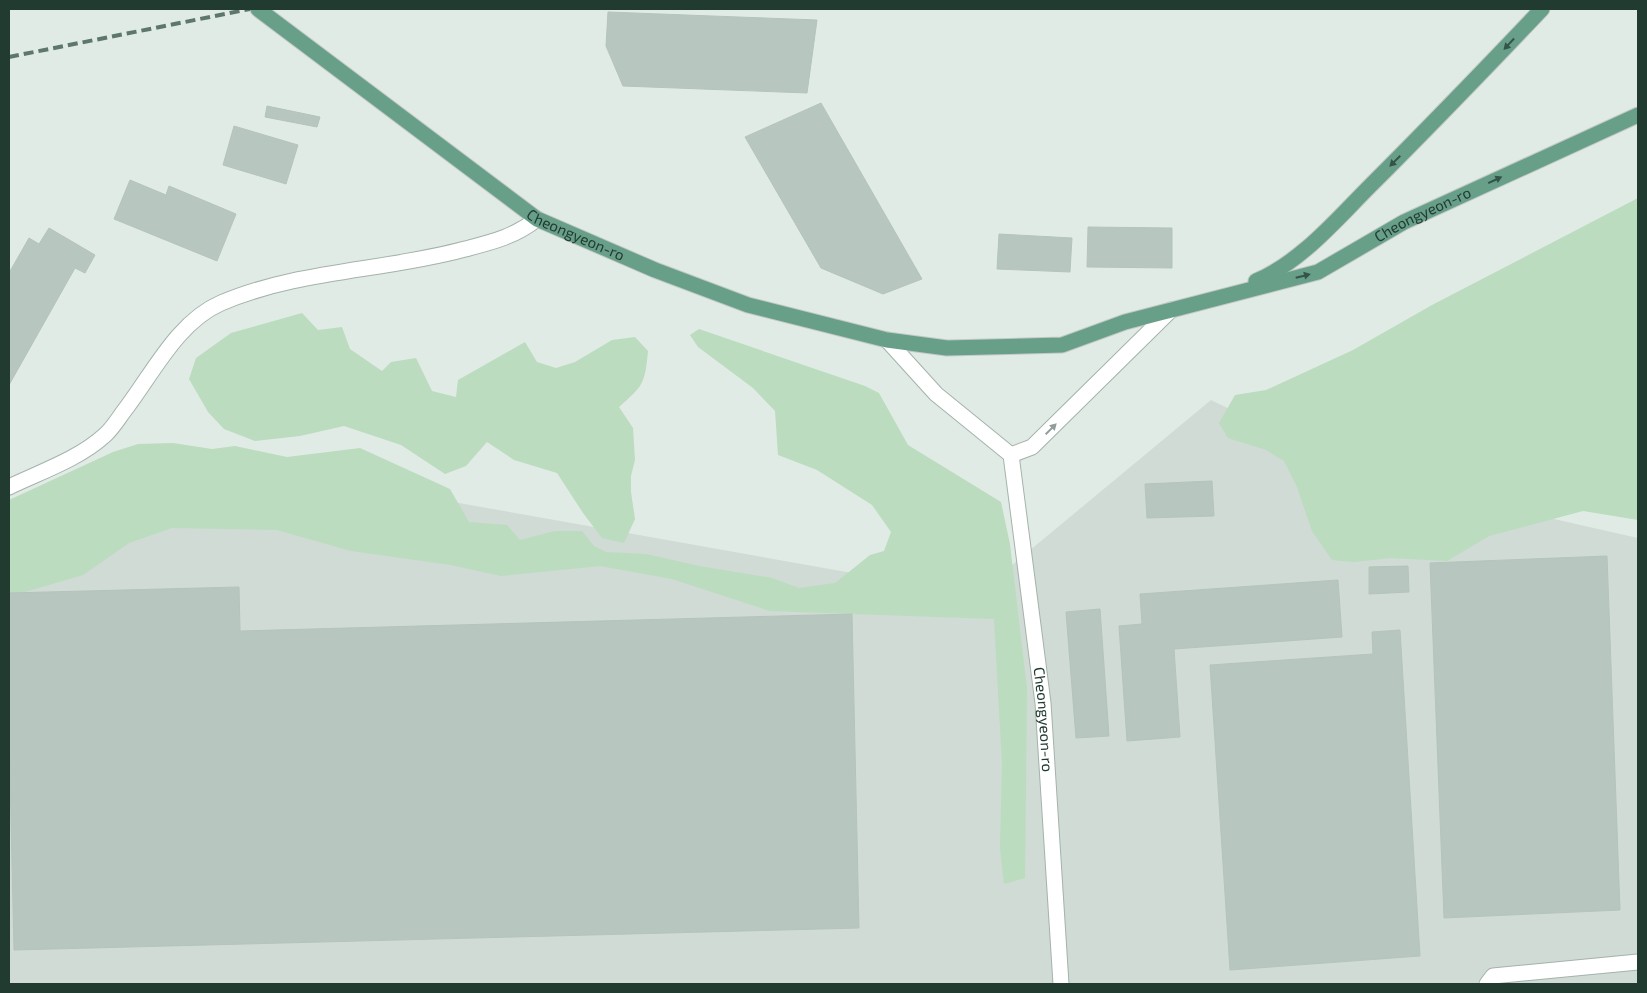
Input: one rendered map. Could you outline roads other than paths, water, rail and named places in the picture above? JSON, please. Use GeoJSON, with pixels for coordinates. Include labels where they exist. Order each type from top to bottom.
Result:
{"type":"FeatureCollection","features":[{"type":"Feature","properties":{"kind":"main road","name":"Cheongyeon-ro"},"geometry":{"type":"LineString","coordinates":[[258,9],[536,219],[655,270],[748,306],[887,340],[947,348],[1062,345],[1125,322],[1318,272],[1404,222],[1638,115]]}},
{"type":"Feature","properties":{"kind":"main road","name":"Cheongyeon-ro"},"geometry":{"type":"LineString","coordinates":[[1205,301],[1273,274],[1322,234],[1448,109],[1542,9]]}},
{"type":"Feature","properties":{"kind":"street"},"geometry":{"type":"LineString","coordinates":[[9,487],[73,456],[105,435],[176,340],[196,319],[220,304],[257,291],[325,276],[439,256],[516,234],[536,219]]}},
{"type":"Feature","properties":{"kind":"street","name":"Cheongyeon-ro"},"geometry":{"type":"LineString","coordinates":[[1061,984],[1043,703],[1011,455],[1032,448],[1171,310]]}},
{"type":"Feature","properties":{"kind":"street"},"geometry":{"type":"LineString","coordinates":[[887,340],[936,394],[1011,455]]}},
{"type":"Feature","properties":{"kind":"street"},"geometry":{"type":"LineString","coordinates":[[1487,984],[1493,976],[1638,962]]}},
{"type":"Feature","properties":{"kind":"railway"},"geometry":{"type":"LineString","coordinates":[[9,57],[250,9]]}}]}
